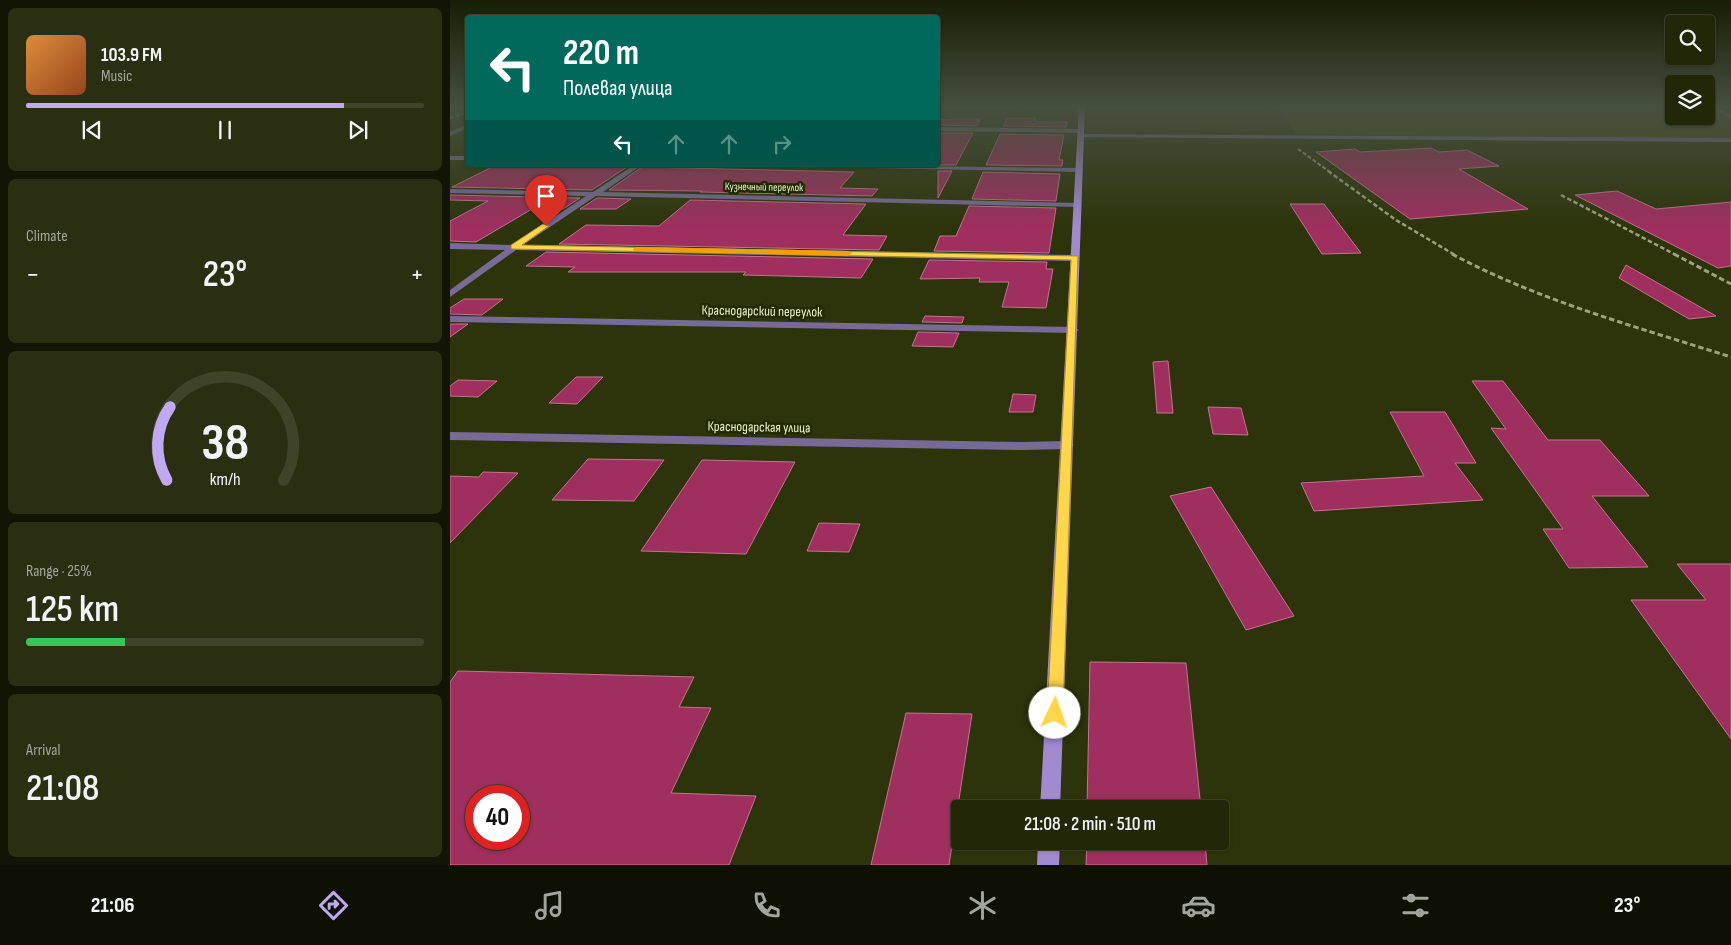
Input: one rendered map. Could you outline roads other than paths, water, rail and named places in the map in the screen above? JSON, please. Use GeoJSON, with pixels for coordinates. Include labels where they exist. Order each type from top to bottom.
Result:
{"type":"FeatureCollection","features":[{"type":"Feature","properties":{"kind":"street"},"geometry":{"type":"LineString","coordinates":[[1050,800],[1074,330],[1081,146]]}},
{"type":"Feature","properties":{"kind":"street"},"geometry":{"type":"LineString","coordinates":[[450,158],[465,158]]}},
{"type":"Feature","properties":{"kind":"street"},"geometry":{"type":"LineString","coordinates":[[450,294],[514,247],[636,167]]}},
{"type":"Feature","properties":{"kind":"street"},"geometry":{"type":"LineString","coordinates":[[921,167],[1080,170]]}},
{"type":"Feature","properties":{"kind":"street","name":"Кузнечный переулок"},"geometry":{"type":"LineString","coordinates":[[450,191],[1078,205]]}},
{"type":"Feature","properties":{"kind":"street"},"geometry":{"type":"LineString","coordinates":[[450,246],[1076,258]]}},
{"type":"Feature","properties":{"kind":"street","name":"Краснодарский переулок"},"geometry":{"type":"LineString","coordinates":[[450,319],[1074,330]]}},
{"type":"Feature","properties":{"kind":"street","name":"Краснодарская улица"},"geometry":{"type":"LineString","coordinates":[[450,436],[1021,446],[1068,445]]}},
{"type":"Feature","properties":{"kind":"street"},"geometry":{"type":"LineString","coordinates":[[1048,865],[1049,850]]}},
{"type":"Feature","properties":{"kind":"railway"},"geometry":{"type":"LineString","coordinates":[[1298,149],[1330,172]]}},
{"type":"Feature","properties":{"kind":"railway"},"geometry":{"type":"LineString","coordinates":[[1328,171],[1396,220],[1455,255]]}},
{"type":"Feature","properties":{"kind":"railway"},"geometry":{"type":"LineString","coordinates":[[1561,195],[1676,255]]}},
{"type":"Feature","properties":{"kind":"railway"},"geometry":{"type":"LineString","coordinates":[[1452,254],[1520,286],[1589,312],[1731,357]]}},
{"type":"Feature","properties":{"kind":"railway"},"geometry":{"type":"LineString","coordinates":[[1674,254],[1731,284]]}}]}
